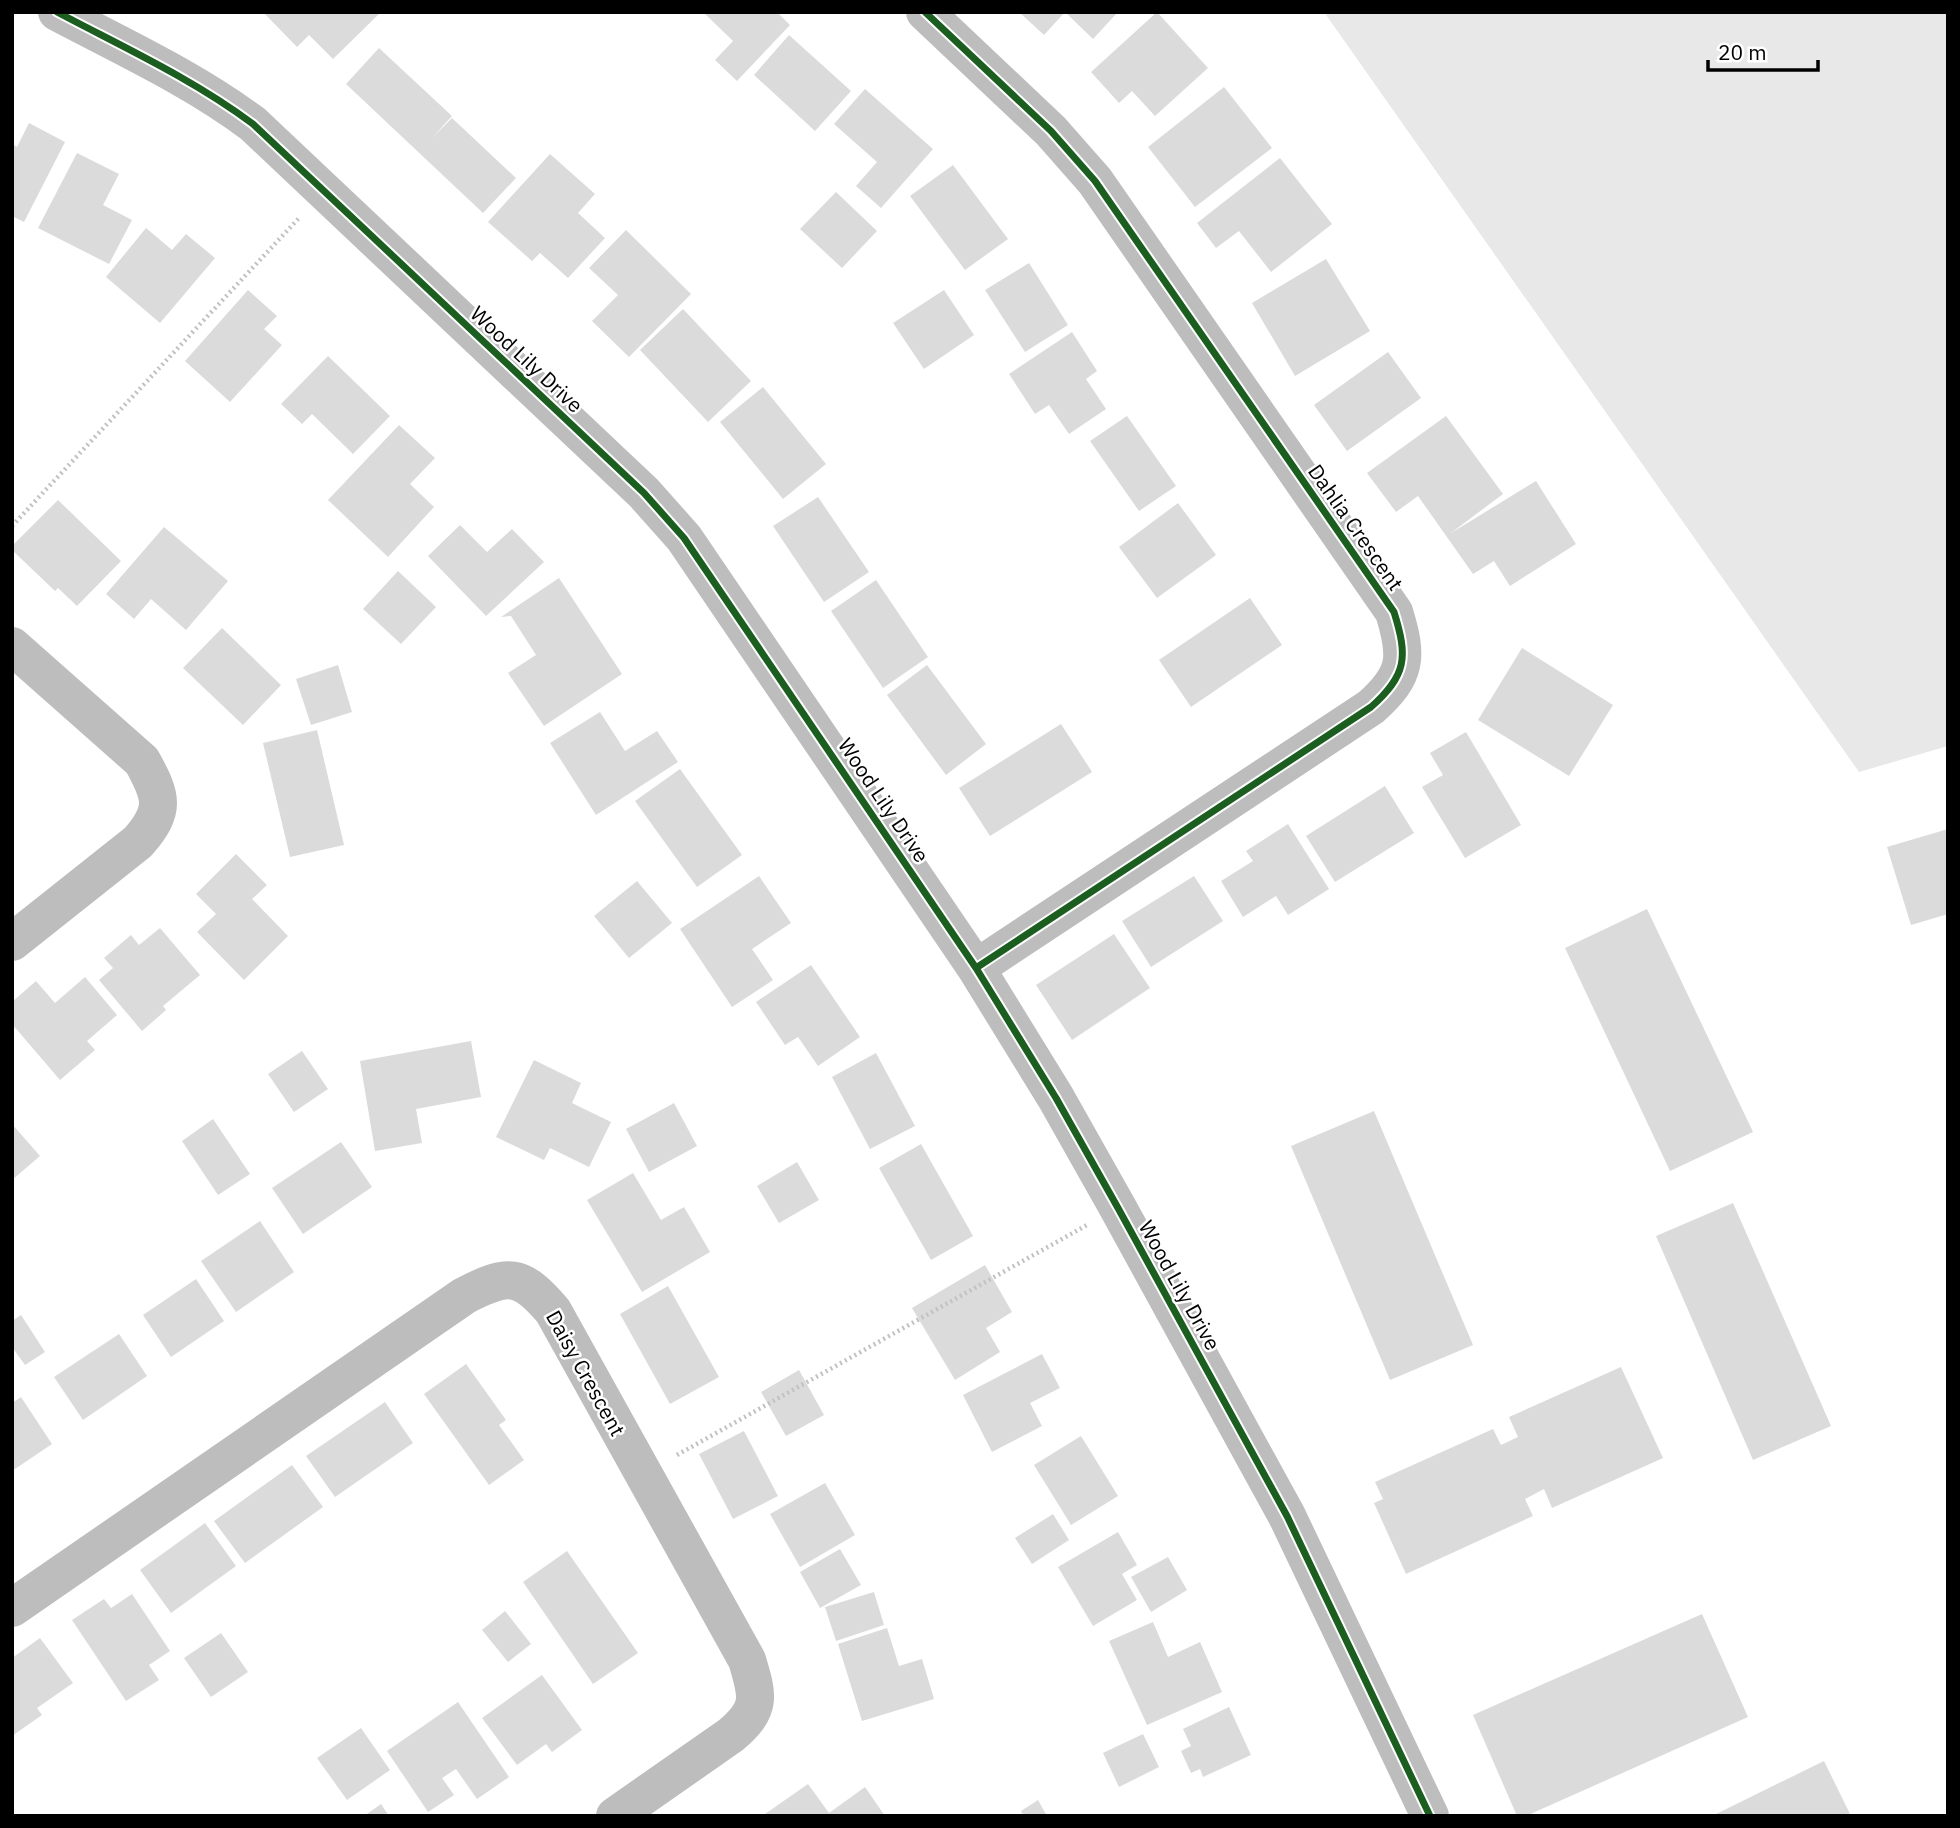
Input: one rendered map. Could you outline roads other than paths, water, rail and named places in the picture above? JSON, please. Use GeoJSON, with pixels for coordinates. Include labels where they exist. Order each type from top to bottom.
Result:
{"type":"FeatureCollection","features":[{"type":"Feature","properties":{"kind":"street","name":"Wood Lily Drive"},"geometry":{"type":"LineString","coordinates":[[57,12],[225,103],[253,124],[644,493],[684,538],[1016,1030],[1118,1208],[1287,1516],[1430,1816]]}},
{"type":"Feature","properties":{"kind":"street","name":"Dahlia Crescent"},"geometry":{"type":"LineString","coordinates":[[925,12],[1051,131],[1095,181],[1394,612],[1402,639],[1402,664],[1391,690],[1371,707],[976,968]]}},
{"type":"Feature","properties":{"kind":"street"},"geometry":{"type":"LineString","coordinates":[[12,646],[142,761],[155,784],[159,804],[153,825],[138,842],[12,942]]}},
{"type":"Feature","properties":{"kind":"street","name":"Daisy Crescent"},"geometry":{"type":"LineString","coordinates":[[12,1608],[453,1304],[489,1283],[514,1279],[536,1291],[553,1311],[747,1660],[754,1682],[755,1704],[746,1722],[732,1735],[615,1816]]}}]}
